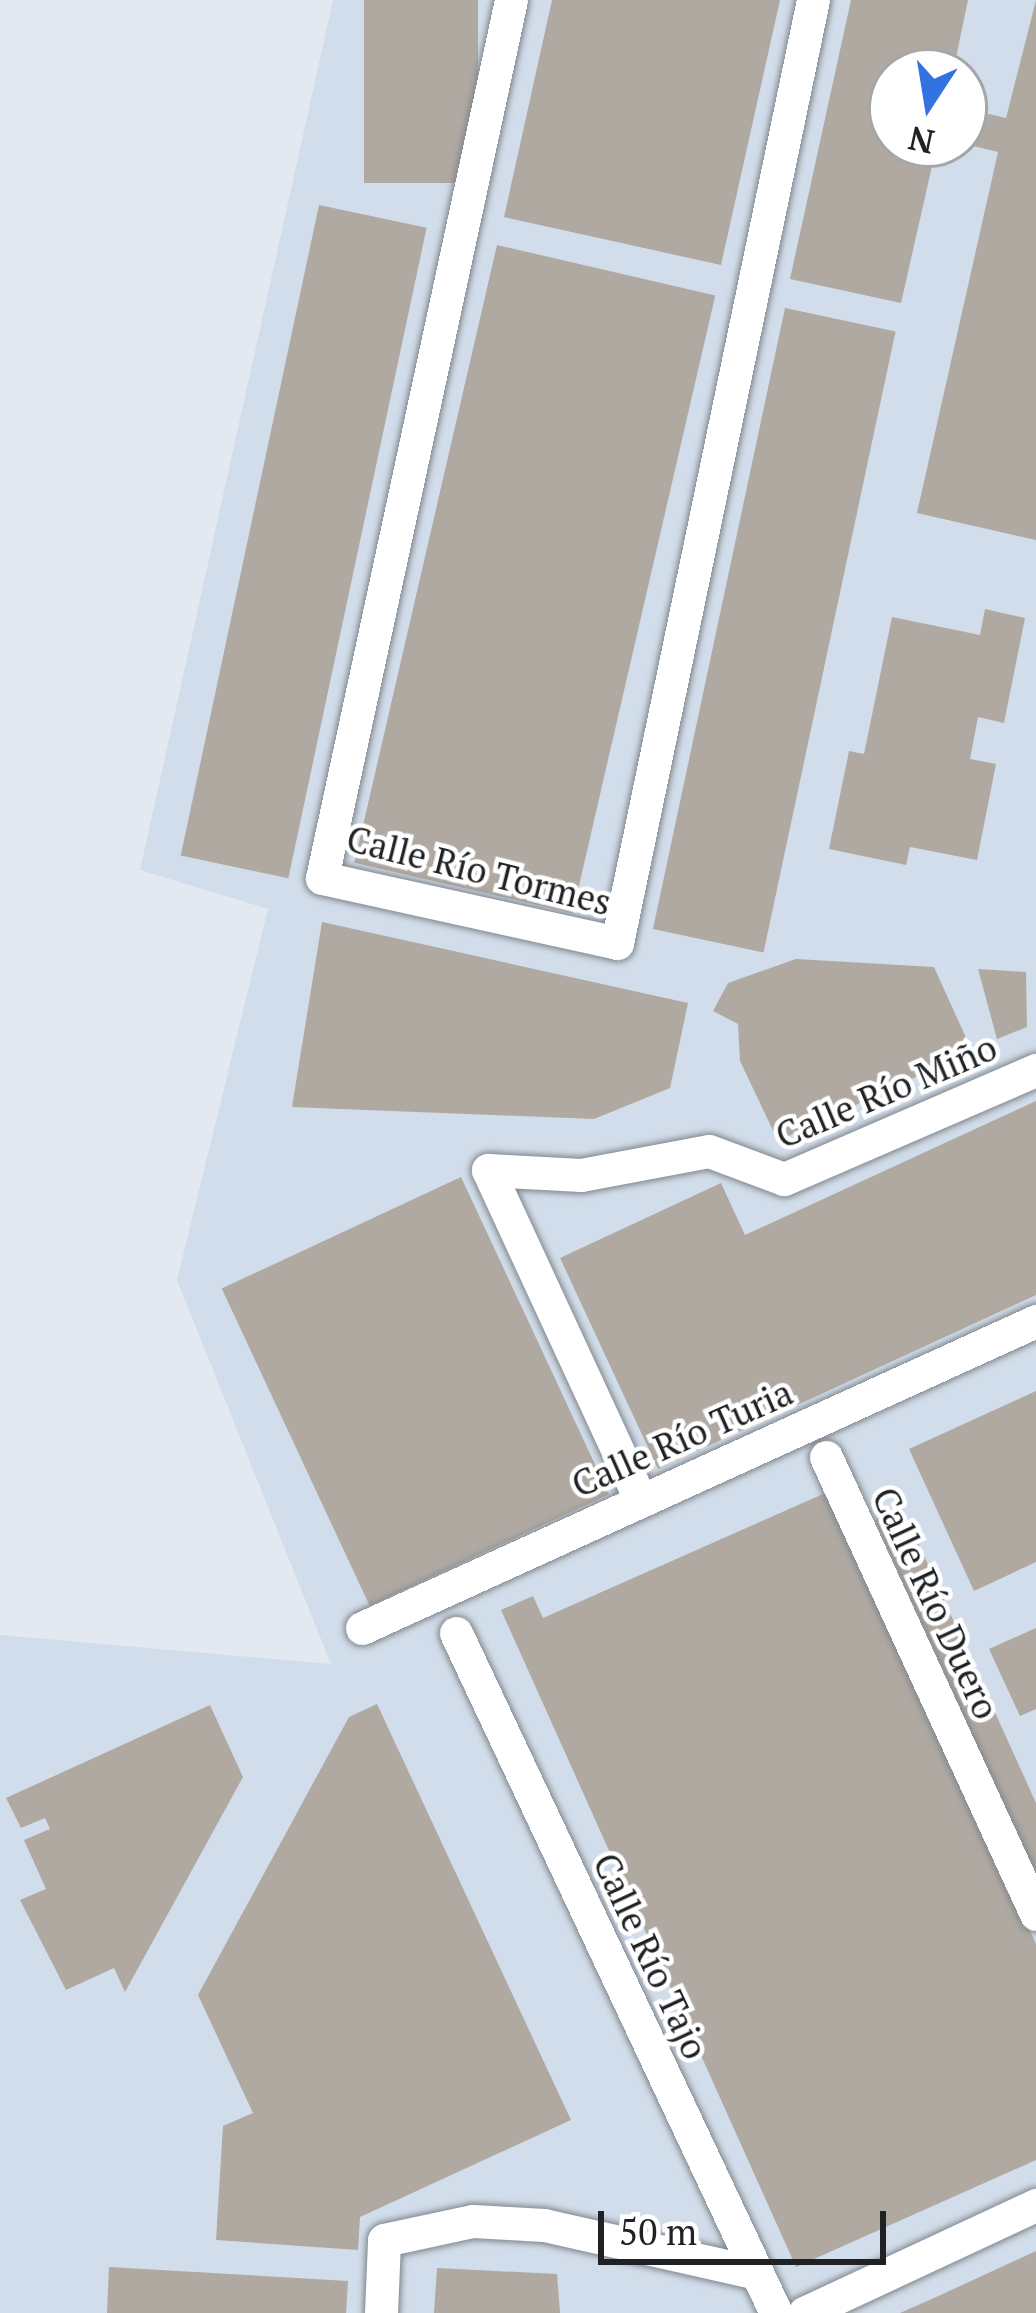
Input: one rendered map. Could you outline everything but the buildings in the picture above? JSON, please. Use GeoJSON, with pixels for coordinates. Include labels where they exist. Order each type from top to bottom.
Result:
{"type":"FeatureCollection","features":[{"type":"Feature","properties":{"kind":"street","name":"Calle Río Tormes"},"geometry":{"type":"LineString","coordinates":[[512,0],[322,878],[617,943],[813,0]]}},
{"type":"Feature","properties":{"kind":"street","name":"Calle Río Miño"},"geometry":{"type":"LineString","coordinates":[[640,1499],[488,1171],[580,1175],[709,1151],[784,1179],[1036,1070]]}},
{"type":"Feature","properties":{"kind":"street","name":"Calle Río Turia"},"geometry":{"type":"LineString","coordinates":[[362,1628],[1036,1321]]}},
{"type":"Feature","properties":{"kind":"street","name":"Calle Río Duero"},"geometry":{"type":"LineString","coordinates":[[826,1456],[1036,1914]]}},
{"type":"Feature","properties":{"kind":"street","name":"Calle Río Tajo"},"geometry":{"type":"LineString","coordinates":[[456,1633],[776,2313]]}},
{"type":"Feature","properties":{"kind":"street"},"geometry":{"type":"LineString","coordinates":[[804,2313],[1036,2205]]}},
{"type":"Feature","properties":{"kind":"street"},"geometry":{"type":"LineString","coordinates":[[381,2313],[384,2240],[473,2221],[544,2224],[757,2273]]}},
{"type":"Feature","properties":{"kind":"shaded area"},"geometry":{"type":"Polygon","coordinates":[[[333,0],[1036,0],[1036,2313],[0,2313],[0,1635],[331,1664],[177,1280],[268,909],[140,870],[333,0]]]}}]}
